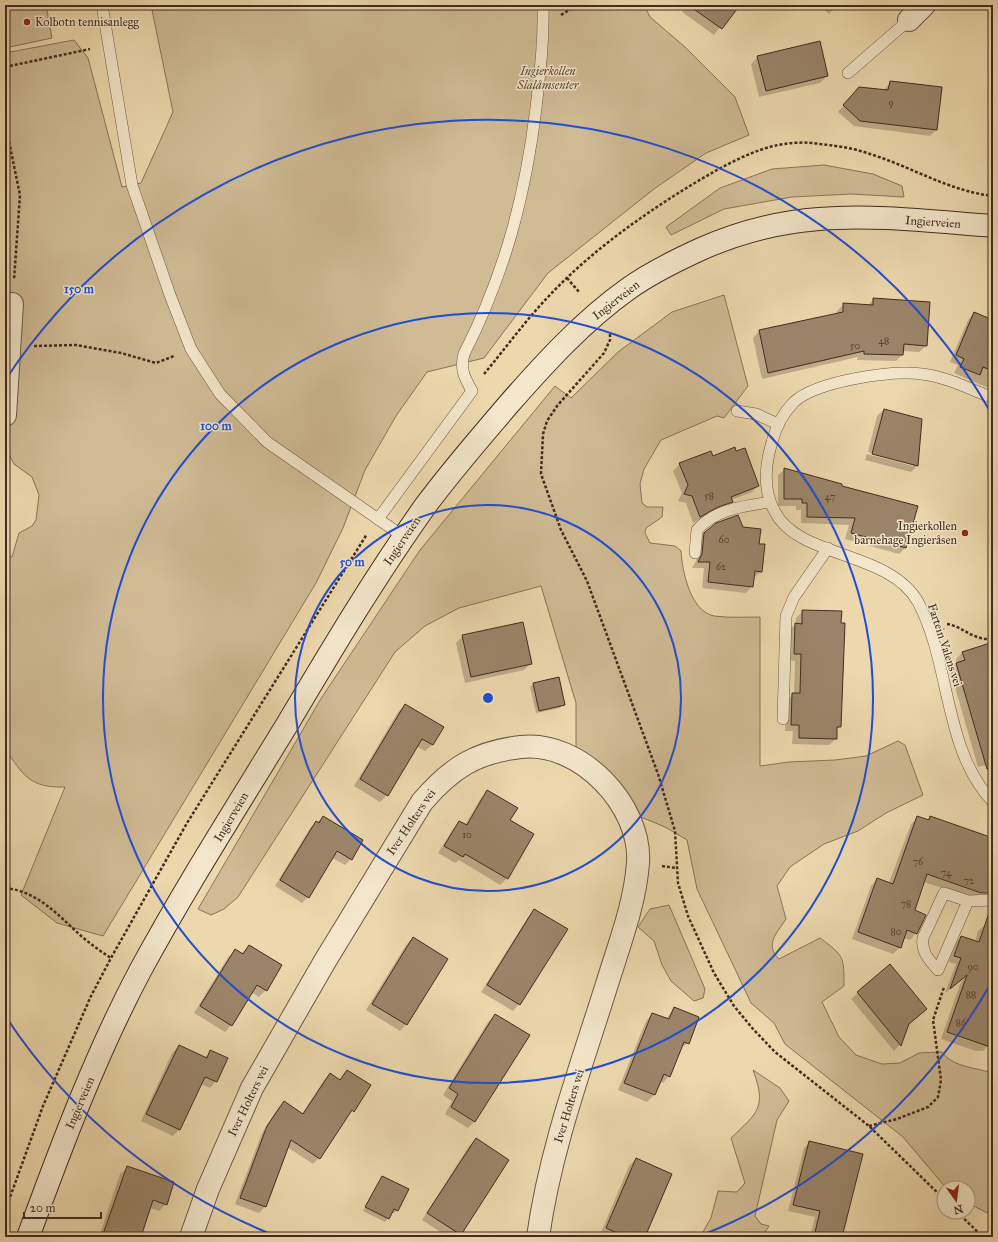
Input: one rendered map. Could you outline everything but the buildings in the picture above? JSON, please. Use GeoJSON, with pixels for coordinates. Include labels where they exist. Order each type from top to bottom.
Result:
{"type":"FeatureCollection","features":[{"type":"Feature","properties":{"kind":"main road"},"geometry":{"type":"LineString","coordinates":[[909,20],[924,5]]}},
{"type":"Feature","properties":{"kind":"main road","name":"Ingierveien"},"geometry":{"type":"LineString","coordinates":[[28,1237],[74,1113],[107,1039],[140,972],[178,904],[344,629],[404,537],[458,464],[527,384],[601,310],[631,287],[661,269],[702,249],[734,237],[777,225],[819,219],[864,218],[993,226]]}},
{"type":"Feature","properties":{"kind":"main road"},"geometry":{"type":"LineString","coordinates":[[5,415],[12,304]]}},
{"type":"Feature","properties":{"kind":"main road","name":"Iver Holters vei"},"geometry":{"type":"LineString","coordinates":[[190,1237],[211,1182],[252,1088],[326,961],[422,802],[438,783],[454,770],[472,759],[490,752],[526,746],[558,752],[586,766],[599,776],[618,800],[633,826],[638,848],[638,862],[631,904],[562,1128],[538,1237]]}},
{"type":"Feature","properties":{"kind":"lane"},"geometry":{"type":"LineString","coordinates":[[102,5],[132,185],[191,349],[220,394],[267,442],[404,537]]}},
{"type":"Feature","properties":{"kind":"lane"},"geometry":{"type":"LineString","coordinates":[[378,519],[472,391],[464,377],[461,365],[464,354],[494,289],[519,209],[531,145],[542,54],[543,5]]}},
{"type":"Feature","properties":{"kind":"lane"},"geometry":{"type":"LineString","coordinates":[[848,73],[909,20]]}},
{"type":"Feature","properties":{"kind":"lane","name":"Fartein Valens vei"},"geometry":{"type":"LineString","coordinates":[[993,398],[942,378],[905,372],[887,373],[839,383],[807,393],[795,401],[785,412],[778,424],[768,458],[766,484],[770,502],[781,522],[789,529],[801,537],[865,562],[892,576],[910,591],[917,600],[927,623],[965,757],[977,783],[993,802]]}},
{"type":"Feature","properties":{"kind":"lane"},"geometry":{"type":"LineString","coordinates":[[737,411],[756,414],[778,424]]}},
{"type":"Feature","properties":{"kind":"lane"},"geometry":{"type":"LineString","coordinates":[[695,553],[697,530],[709,519],[727,511],[770,502]]}},
{"type":"Feature","properties":{"kind":"lane"},"geometry":{"type":"LineString","coordinates":[[783,719],[786,616],[794,598],[828,548]]}},
{"type":"Feature","properties":{"kind":"lane"},"geometry":{"type":"LineString","coordinates":[[968,901],[938,970],[927,959],[924,951],[923,938],[944,893],[968,901],[993,900]]}},
{"type":"Feature","properties":{"kind":"path"},"geometry":{"type":"LineString","coordinates":[[5,67],[108,45]]}},
{"type":"Feature","properties":{"kind":"path"},"geometry":{"type":"LineString","coordinates":[[5,122],[20,195],[12,304]]}},
{"type":"Feature","properties":{"kind":"path"},"geometry":{"type":"LineString","coordinates":[[567,278],[579,292]]}},
{"type":"Feature","properties":{"kind":"path"},"geometry":{"type":"LineString","coordinates":[[608,330],[610,340],[604,353],[562,400],[547,420],[543,434],[541,474],[547,496],[560,530],[588,581],[658,774],[675,831],[678,883],[682,899],[714,973],[734,1006],[775,1052],[869,1126],[936,1191]]}},
{"type":"Feature","properties":{"kind":"path"},"geometry":{"type":"LineString","coordinates":[[10,352],[36,345],[76,345],[121,353],[156,363],[191,349]]}},
{"type":"Feature","properties":{"kind":"path"},"geometry":{"type":"LineString","coordinates":[[927,623],[949,624],[975,638],[989,640]]}},
{"type":"Feature","properties":{"kind":"path"},"geometry":{"type":"LineString","coordinates":[[5,888],[20,890],[47,905],[80,935],[111,958]]}},
{"type":"Feature","properties":{"kind":"path"},"geometry":{"type":"LineString","coordinates":[[869,1126],[897,1119],[928,1107],[938,1097],[941,1080],[933,1020],[944,990],[943,980],[938,970]]}},
{"type":"Feature","properties":{"kind":"path"},"geometry":{"type":"LineString","coordinates":[[965,1220],[983,1237]]}},
{"type":"Feature","properties":{"kind":"green space","name":"Kolbotn tennisanlegg"},"geometry":{"type":"Polygon","coordinates":[[[5,5],[46,5],[52,38],[5,48],[5,5]]]}},
{"type":"Feature","properties":{"kind":"green space","name":"Ingierkollen Slalåmsenter"},"geometry":{"type":"Polygon","coordinates":[[[151,5],[644,5],[650,17],[685,47],[735,97],[749,135],[706,153],[654,189],[548,273],[484,358],[427,372],[396,416],[365,470],[343,528],[316,583],[103,936],[57,923],[21,895],[65,787],[53,787],[36,783],[23,773],[5,749],[5,556],[12,557],[19,533],[32,526],[36,520],[39,495],[32,477],[14,464],[5,447],[5,53],[74,40],[88,58],[122,187],[141,183],[173,112],[151,5]]]}},
{"type":"Feature","properties":{"kind":"green space"},"geometry":{"type":"Polygon","coordinates":[[[824,165],[873,174],[902,186],[904,197],[851,194],[792,197],[724,209],[671,235],[666,227],[720,188],[772,169],[824,165]]]}},
{"type":"Feature","properties":{"kind":"green space"},"geometry":{"type":"Polygon","coordinates":[[[724,295],[748,386],[724,418],[717,416],[661,440],[644,469],[640,484],[642,503],[647,507],[663,507],[662,517],[646,528],[645,533],[650,543],[675,546],[681,551],[683,568],[689,589],[693,598],[706,613],[719,617],[760,617],[760,766],[789,762],[835,760],[866,756],[898,741],[905,745],[923,795],[886,813],[858,831],[824,844],[790,867],[777,886],[786,919],[776,934],[772,944],[772,949],[779,959],[820,938],[838,953],[843,962],[844,986],[822,1002],[839,1037],[856,1055],[882,1064],[900,1063],[919,1053],[942,1052],[946,1057],[958,1064],[993,1073],[993,1216],[976,1207],[976,1180],[939,1180],[903,1137],[785,1044],[774,1023],[751,1003],[697,889],[687,840],[665,827],[636,815],[576,750],[576,703],[541,586],[459,608],[425,626],[395,652],[238,897],[224,909],[211,915],[198,909],[322,697],[420,550],[555,386],[571,398],[618,352],[672,312],[724,295]]]}},
{"type":"Feature","properties":{"kind":"green space"},"geometry":{"type":"Polygon","coordinates":[[[669,905],[705,989],[703,998],[694,1001],[671,981],[662,965],[654,941],[638,927],[650,909],[669,905]]]}},
{"type":"Feature","properties":{"kind":"green space"},"geometry":{"type":"Polygon","coordinates":[[[753,1070],[780,1088],[789,1101],[777,1120],[755,1216],[761,1224],[769,1226],[762,1237],[700,1237],[711,1218],[718,1191],[737,1192],[745,1183],[731,1138],[748,1122],[754,1115],[757,1108],[759,1093],[753,1070]]]}},
{"type":"Feature","properties":{"kind":"place","name":"Kolbotn tennisanlegg"},"geometry":{"type":"Point","coordinates":[27,22]}},
{"type":"Feature","properties":{"kind":"place","name":"Ingierkollen barnehage Ingieråsen"},"geometry":{"type":"Point","coordinates":[965,533]}}]}
